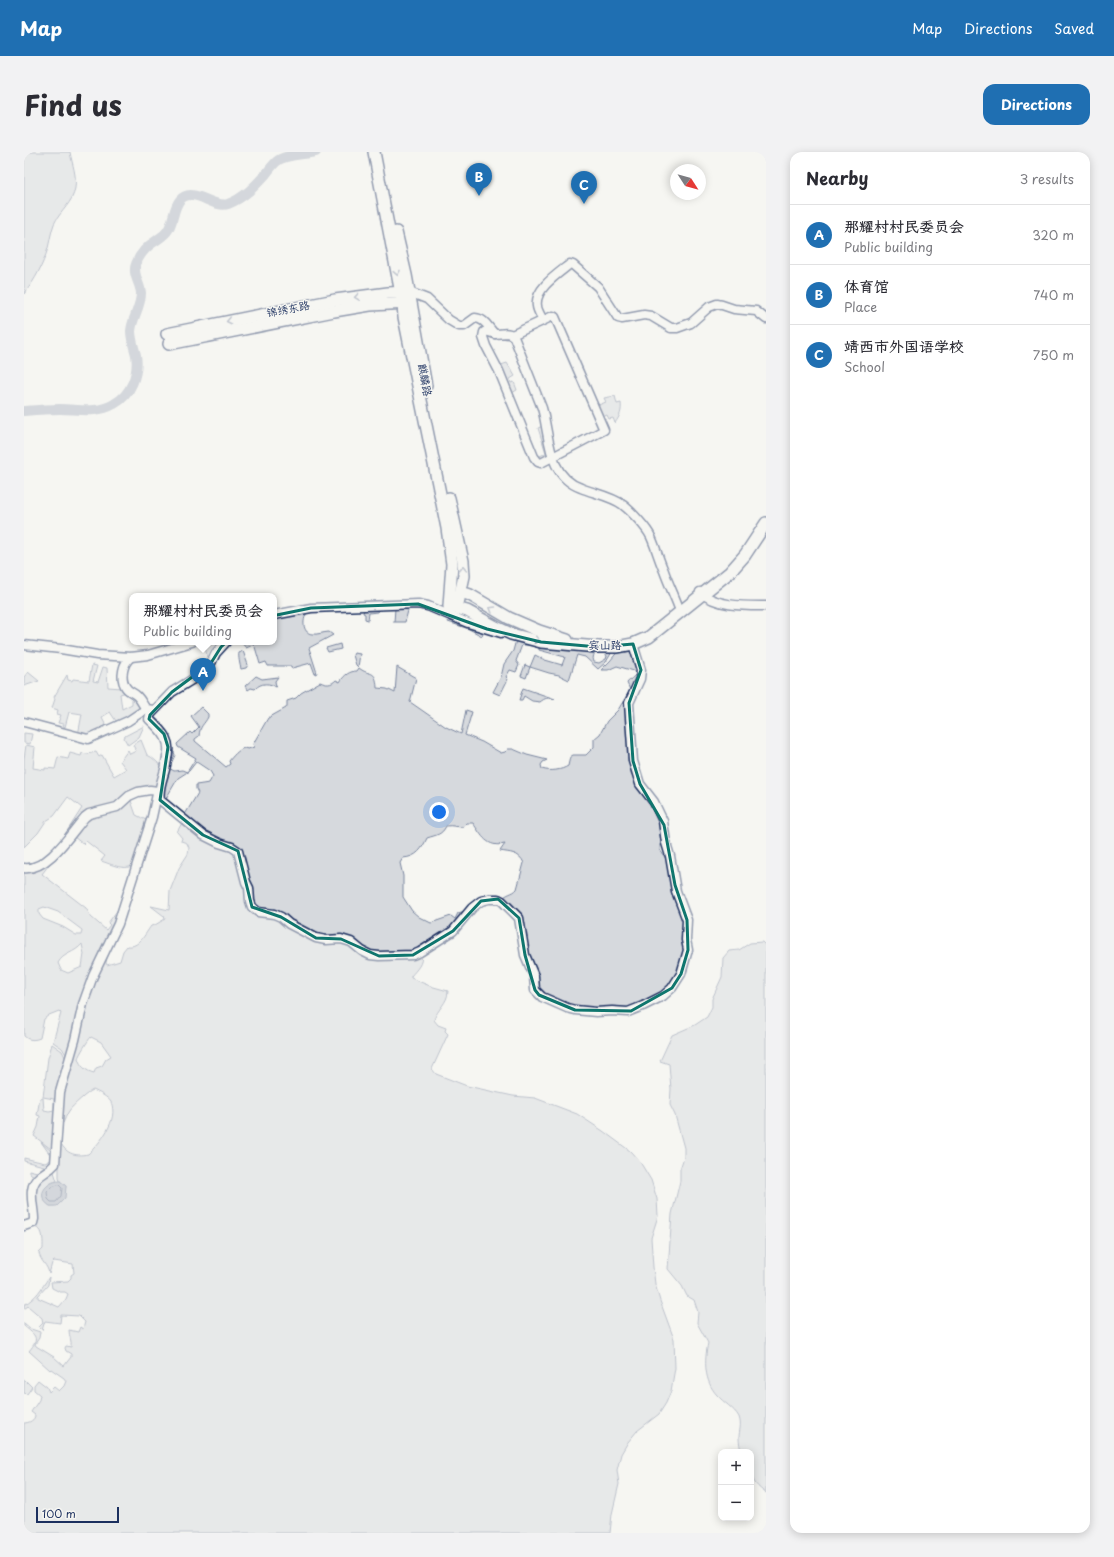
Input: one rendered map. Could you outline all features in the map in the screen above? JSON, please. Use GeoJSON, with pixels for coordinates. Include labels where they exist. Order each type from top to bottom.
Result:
{"type":"FeatureCollection","features":[{"type":"Feature","properties":{"kind":"main road","name":"麒麟路"},"geometry":{"type":"LineString","coordinates":[[374,152],[463,561],[464,576],[461,592],[453,607]]}},
{"type":"Feature","properties":{"kind":"main road","name":"麒麟路"},"geometry":{"type":"LineString","coordinates":[[382,152],[406,298],[404,317],[448,528],[452,564],[453,607]]}},
{"type":"Feature","properties":{"kind":"main road","name":"锦绣东路"},"geometry":{"type":"LineString","coordinates":[[168,339],[297,307],[335,300],[406,298]]}},
{"type":"Feature","properties":{"kind":"main road","name":"宾山路"},"geometry":{"type":"LineString","coordinates":[[701,593],[735,564],[766,518]]}},
{"type":"Feature","properties":{"kind":"main road","name":"宾山路"},"geometry":{"type":"LineString","coordinates":[[461,592],[470,595],[498,613],[539,631],[570,641],[616,644],[637,640],[648,634],[725,576],[741,560],[755,542],[766,522]]}},
{"type":"Feature","properties":{"kind":"main road","name":"宾山路"},"geometry":{"type":"LineString","coordinates":[[453,607],[467,611],[511,634],[542,642],[608,647],[633,644],[649,637],[680,609]]}},
{"type":"Feature","properties":{"kind":"street"},"geometry":{"type":"LineString","coordinates":[[543,320],[536,307],[538,296],[550,280],[570,264],[593,281],[606,298],[618,318],[622,320],[644,315],[651,316],[671,328],[677,328],[691,323],[709,307],[717,304],[734,309],[756,311],[766,319]]}},
{"type":"Feature","properties":{"kind":"street"},"geometry":{"type":"LineString","coordinates":[[406,298],[427,299],[453,324],[459,326],[464,326],[475,318],[480,319],[485,322],[495,334]]}},
{"type":"Feature","properties":{"kind":"street"},"geometry":{"type":"LineString","coordinates":[[553,316],[556,318],[604,430],[540,463],[534,457],[483,337],[484,332],[486,331],[495,334],[504,333],[512,335],[553,316]]}},
{"type":"Feature","properties":{"kind":"street"},"geometry":{"type":"LineString","coordinates":[[512,335],[546,419],[547,435],[552,456],[558,470],[566,480],[580,488],[622,504],[649,534],[680,609]]}},
{"type":"Feature","properties":{"kind":"street"},"geometry":{"type":"LineString","coordinates":[[701,593],[706,597],[720,602],[740,605],[766,606]]}},
{"type":"Feature","properties":{"kind":"street"},"geometry":{"type":"LineString","coordinates":[[277,615],[311,608],[384,604],[418,604],[428,606],[487,630],[503,634],[511,634]]}},
{"type":"Feature","properties":{"kind":"street"},"geometry":{"type":"LineString","coordinates":[[167,757],[160,783],[160,800],[203,835],[238,851],[249,888],[250,901],[252,907],[258,912],[274,914],[316,938],[326,940],[341,939],[351,942],[362,951],[370,954],[379,956],[413,955],[453,931],[466,914],[481,901],[498,899],[519,918],[525,955],[533,973],[535,990],[539,995],[558,1004],[576,1010],[628,1012],[657,998],[672,988],[681,974],[688,950],[686,940],[687,920],[676,892],[670,856],[666,843],[664,825],[654,802],[640,784],[633,761],[629,704],[640,679],[641,670],[633,644]]}},
{"type":"Feature","properties":{"kind":"street"},"geometry":{"type":"LineString","coordinates":[[24,645],[61,649],[97,656],[131,657],[148,655],[182,645]]}},
{"type":"Feature","properties":{"kind":"street"},"geometry":{"type":"LineString","coordinates":[[24,722],[88,739],[128,722],[150,710],[211,663],[216,653],[223,645]]}},
{"type":"Feature","properties":{"kind":"street"},"geometry":{"type":"LineString","coordinates":[[24,1226],[33,1223],[34,1219],[33,1186],[39,1177],[52,1168],[55,1164],[60,1092],[75,1040],[83,1004],[93,976],[118,924],[152,817],[167,757],[168,747],[164,734],[149,719],[150,710],[124,685],[125,663],[131,657]]}},
{"type":"Feature","properties":{"kind":"street"},"geometry":{"type":"LineString","coordinates":[[24,868],[33,868],[45,861],[89,814],[117,807],[129,796],[138,792],[150,790],[158,792]]}},
{"type":"Feature","properties":{"kind":"highlighted area"},"geometry":{"type":"Polygon","coordinates":[[[418,604],[487,629],[541,642],[598,647],[633,644],[641,670],[629,703],[633,761],[640,784],[664,825],[675,885],[687,920],[688,950],[681,974],[672,988],[631,1011],[575,1010],[539,995],[535,990],[525,955],[519,918],[498,899],[481,901],[453,931],[413,955],[379,956],[341,939],[316,938],[281,917],[252,907],[238,851],[203,835],[160,800],[168,747],[164,734],[149,719],[150,715],[172,692],[211,663],[221,647],[245,625],[267,617],[311,608],[418,604]]]}},
{"type":"Feature","properties":{"kind":"shaded area"},"geometry":{"type":"Polygon","coordinates":[[[24,152],[70,152],[75,174],[75,188],[72,198],[54,224],[48,248],[41,266],[24,294],[24,152]]]}},
{"type":"Feature","properties":{"kind":"shaded area"},"geometry":{"type":"Polygon","coordinates":[[[507,363],[515,376],[510,379],[511,383],[514,382],[517,390],[510,394],[498,366],[507,363]]]}},
{"type":"Feature","properties":{"kind":"shaded area"},"geometry":{"type":"Polygon","coordinates":[[[615,396],[617,404],[621,403],[621,406],[620,413],[615,423],[613,418],[609,419],[607,415],[600,418],[596,406],[606,402],[604,398],[615,396]]]}},
{"type":"Feature","properties":{"kind":"shaded area"},"geometry":{"type":"Polygon","coordinates":[[[545,425],[550,455],[539,461],[536,458],[546,453],[538,428],[545,425]]]}},
{"type":"Feature","properties":{"kind":"shaded area"},"geometry":{"type":"Polygon","coordinates":[[[409,607],[405,622],[394,622],[395,608],[409,607]]]}},
{"type":"Feature","properties":{"kind":"shaded area"},"geometry":{"type":"Polygon","coordinates":[[[380,608],[377,612],[369,613],[368,620],[365,619],[365,614],[363,613],[364,610],[380,608]]]}},
{"type":"Feature","properties":{"kind":"shaded area"},"geometry":{"type":"Polygon","coordinates":[[[308,612],[304,621],[306,631],[314,634],[329,632],[333,635],[309,648],[317,673],[315,674],[311,663],[292,668],[291,666],[268,666],[266,662],[260,664],[253,645],[277,645],[277,618],[308,612]]]}},
{"type":"Feature","properties":{"kind":"shaded area"},"geometry":{"type":"Polygon","coordinates":[[[449,619],[484,631],[482,636],[469,629],[448,622],[449,619]]]}},
{"type":"Feature","properties":{"kind":"shaded area"},"geometry":{"type":"Polygon","coordinates":[[[516,640],[536,645],[535,647],[535,645],[522,645],[516,661],[519,665],[516,672],[510,670],[506,677],[508,679],[500,695],[493,692],[501,677],[504,664],[513,651],[516,640]]]}},
{"type":"Feature","properties":{"kind":"shaded area"},"geometry":{"type":"Polygon","coordinates":[[[340,644],[341,649],[328,652],[326,648],[340,644]]]}},
{"type":"Feature","properties":{"kind":"shaded area"},"geometry":{"type":"Polygon","coordinates":[[[539,644],[597,650],[593,660],[594,662],[599,663],[606,659],[607,656],[605,653],[601,652],[612,652],[606,662],[598,669],[585,657],[577,655],[569,680],[559,675],[530,667],[535,655],[545,660],[562,665],[565,657],[539,650],[539,644]]]}},
{"type":"Feature","properties":{"kind":"shaded area"},"geometry":{"type":"Polygon","coordinates":[[[204,645],[222,645],[209,661],[204,645]]]}},
{"type":"Feature","properties":{"kind":"shaded area"},"geometry":{"type":"Polygon","coordinates":[[[244,645],[253,645],[246,648],[244,645]]]}},
{"type":"Feature","properties":{"kind":"shaded area"},"geometry":{"type":"Polygon","coordinates":[[[630,648],[639,670],[628,723],[628,746],[631,773],[638,786],[658,814],[663,837],[660,850],[668,862],[685,921],[684,950],[679,973],[669,989],[629,1011],[580,1009],[540,994],[530,964],[522,928],[502,899],[517,889],[524,863],[517,855],[500,851],[505,844],[499,845],[489,843],[473,823],[467,823],[463,827],[446,826],[441,833],[427,838],[418,852],[412,856],[403,858],[400,863],[403,876],[403,897],[412,911],[419,917],[431,923],[451,916],[455,919],[458,913],[465,911],[460,921],[419,951],[379,955],[351,941],[326,939],[253,907],[242,858],[184,816],[198,793],[196,785],[209,783],[213,776],[210,771],[196,762],[189,771],[178,778],[165,800],[162,799],[171,751],[174,752],[175,755],[169,768],[174,771],[182,770],[187,772],[196,758],[178,747],[177,744],[190,732],[192,734],[199,727],[191,716],[201,707],[208,714],[208,717],[201,727],[199,736],[195,739],[195,741],[226,767],[230,764],[229,761],[240,750],[254,747],[253,744],[268,718],[286,708],[287,701],[296,698],[301,693],[320,682],[331,684],[336,680],[340,682],[347,674],[357,671],[359,668],[374,675],[377,688],[387,689],[395,693],[397,667],[416,678],[410,702],[446,727],[461,734],[466,710],[472,712],[465,735],[482,742],[501,753],[508,749],[513,749],[527,755],[547,760],[541,765],[542,769],[563,769],[568,766],[570,757],[573,755],[586,755],[594,747],[594,739],[600,734],[607,721],[618,710],[630,690],[627,683],[636,674],[634,671],[617,666],[608,670],[601,670],[619,650],[630,648]]]}},
{"type":"Feature","properties":{"kind":"shaded area"},"geometry":{"type":"Polygon","coordinates":[[[243,651],[248,665],[246,668],[241,669],[239,653],[243,651]]]}},
{"type":"Feature","properties":{"kind":"shaded area"},"geometry":{"type":"Polygon","coordinates":[[[354,653],[360,654],[358,667],[353,655],[354,653]]]}},
{"type":"Feature","properties":{"kind":"shaded area"},"geometry":{"type":"Polygon","coordinates":[[[92,665],[97,666],[93,681],[98,682],[103,667],[107,668],[108,687],[122,688],[127,692],[120,694],[122,709],[132,704],[132,694],[141,708],[118,724],[110,712],[102,717],[108,729],[89,737],[78,735],[82,714],[69,712],[65,727],[63,726],[64,724],[58,723],[61,715],[57,714],[58,710],[52,708],[55,699],[54,697],[67,675],[68,680],[72,681],[73,679],[89,681],[92,665]]]}},
{"type":"Feature","properties":{"kind":"shaded area"},"geometry":{"type":"Polygon","coordinates":[[[525,665],[530,667],[526,678],[521,676],[525,665]]]}},
{"type":"Feature","properties":{"kind":"shaded area"},"geometry":{"type":"Polygon","coordinates":[[[28,672],[39,681],[24,686],[24,677],[28,672]]]}},
{"type":"Feature","properties":{"kind":"shaded area"},"geometry":{"type":"Polygon","coordinates":[[[256,676],[262,679],[278,677],[275,681],[276,687],[266,684],[260,685],[255,689],[251,688],[248,690],[245,686],[256,676]]]}},
{"type":"Feature","properties":{"kind":"shaded area"},"geometry":{"type":"Polygon","coordinates":[[[523,688],[555,699],[547,698],[540,702],[532,701],[524,696],[522,700],[519,700],[523,688]]]}},
{"type":"Feature","properties":{"kind":"shaded area"},"geometry":{"type":"Polygon","coordinates":[[[144,726],[139,737],[128,745],[124,738],[125,736],[144,726]]]}},
{"type":"Feature","properties":{"kind":"shaded area"},"geometry":{"type":"Polygon","coordinates":[[[24,733],[32,734],[30,744],[24,743],[24,733]]]}},
{"type":"Feature","properties":{"kind":"shaded area"},"geometry":{"type":"Polygon","coordinates":[[[141,740],[147,755],[162,766],[157,788],[151,789],[119,804],[89,813],[58,845],[82,808],[68,797],[54,816],[46,821],[38,833],[24,847],[24,759],[26,745],[35,747],[33,768],[45,770],[45,768],[55,769],[58,757],[68,759],[70,753],[81,756],[82,753],[87,754],[96,752],[99,757],[102,755],[114,776],[126,769],[120,761],[128,750],[130,754],[136,751],[133,745],[141,740]]]}},
{"type":"Feature","properties":{"kind":"shaded area"},"geometry":{"type":"Polygon","coordinates":[[[130,798],[136,815],[148,821],[135,864],[131,866],[118,867],[101,861],[105,856],[86,841],[83,844],[74,837],[63,851],[61,849],[42,874],[86,908],[91,917],[106,930],[110,925],[108,923],[119,908],[125,894],[79,1013],[67,1056],[62,1048],[53,1042],[61,1013],[59,1011],[44,1019],[40,1038],[32,1040],[24,1036],[24,869],[39,866],[85,818],[130,798]],[[44,907],[39,909],[39,914],[43,919],[63,927],[76,935],[81,935],[82,930],[58,912],[44,907]],[[82,944],[60,960],[58,963],[61,970],[68,973],[82,967],[84,954],[82,944]]]}},
{"type":"Feature","properties":{"kind":"shaded area"},"geometry":{"type":"Polygon","coordinates":[[[183,821],[237,852],[249,901],[266,914],[305,932],[341,940],[361,952],[421,954],[422,957],[420,963],[411,978],[430,986],[448,991],[448,995],[434,1020],[438,1025],[446,1028],[445,1031],[448,1034],[432,1069],[436,1074],[467,1086],[513,1096],[535,1098],[577,1114],[630,1151],[640,1162],[651,1180],[657,1199],[658,1216],[651,1238],[653,1267],[655,1284],[674,1339],[675,1368],[671,1391],[666,1403],[659,1414],[637,1431],[621,1454],[617,1470],[619,1484],[612,1514],[610,1533],[24,1533],[24,1423],[31,1421],[35,1417],[35,1415],[31,1412],[39,1400],[40,1395],[34,1390],[34,1385],[38,1380],[47,1387],[49,1392],[54,1387],[59,1391],[64,1386],[66,1381],[51,1369],[50,1370],[29,1351],[35,1343],[35,1337],[24,1326],[24,1323],[31,1329],[40,1332],[39,1338],[35,1344],[36,1346],[54,1357],[64,1366],[71,1357],[71,1354],[66,1351],[65,1348],[66,1346],[71,1347],[69,1330],[78,1332],[80,1327],[83,1329],[85,1322],[79,1316],[61,1315],[60,1323],[45,1321],[42,1330],[39,1327],[43,1323],[42,1318],[28,1306],[24,1309],[24,1305],[36,1296],[49,1277],[48,1285],[38,1296],[38,1298],[59,1307],[66,1299],[68,1294],[52,1288],[51,1282],[68,1281],[74,1273],[73,1264],[54,1261],[49,1274],[40,1256],[39,1253],[43,1249],[41,1231],[34,1227],[28,1227],[35,1209],[36,1184],[53,1171],[57,1181],[52,1182],[46,1188],[43,1195],[46,1203],[50,1206],[58,1205],[62,1200],[66,1186],[60,1181],[59,1178],[59,1140],[64,1148],[70,1153],[83,1155],[88,1154],[98,1144],[107,1131],[113,1109],[111,1102],[100,1093],[93,1090],[73,1106],[63,1123],[61,1122],[63,1090],[89,994],[122,920],[120,929],[107,958],[107,965],[120,961],[123,951],[127,946],[138,943],[151,926],[165,919],[164,916],[151,906],[169,910],[170,891],[179,868],[188,854],[189,848],[187,843],[181,841],[182,838],[177,832],[183,821]],[[91,1037],[78,1058],[84,1068],[94,1073],[96,1068],[102,1066],[106,1059],[111,1056],[101,1042],[91,1037]]]}},
{"type":"Feature","properties":{"kind":"shaded area"},"geometry":{"type":"Polygon","coordinates":[[[762,942],[766,946],[766,1493],[760,1489],[754,1481],[754,1449],[741,1449],[739,1440],[739,1417],[717,1395],[707,1377],[706,1357],[708,1343],[697,1323],[698,1312],[694,1300],[687,1296],[682,1286],[668,1269],[672,1214],[680,1181],[680,1169],[684,1157],[684,1148],[675,1115],[670,1105],[671,1089],[669,1064],[660,1061],[672,1035],[695,1025],[707,1017],[712,1007],[712,999],[722,977],[723,958],[729,951],[739,950],[750,943],[762,942]]]}},
{"type":"Feature","properties":{"kind":"shaded area"},"geometry":{"type":"Polygon","coordinates":[[[52,1044],[62,1051],[66,1059],[53,1148],[51,1149],[34,1136],[38,1127],[40,1116],[37,1115],[40,1098],[43,1098],[44,1110],[54,1110],[54,1099],[43,1097],[48,1058],[52,1044]]]}},
{"type":"Feature","properties":{"kind":"shaded area"},"geometry":{"type":"Polygon","coordinates":[[[41,1142],[52,1152],[53,1162],[31,1184],[30,1182],[33,1175],[29,1173],[29,1170],[37,1172],[44,1166],[24,1161],[24,1158],[45,1163],[51,1160],[51,1156],[41,1142]]]}},
{"type":"Feature","properties":{"kind":"shaded area"},"geometry":{"type":"Polygon","coordinates":[[[24,1379],[32,1387],[27,1394],[24,1393],[24,1379]]]}},
{"type":"Feature","properties":{"kind":"water"},"geometry":{"type":"Polygon","coordinates":[[[60,1181],[66,1186],[65,1198],[57,1206],[50,1206],[43,1198],[44,1190],[50,1184],[60,1181]]]}},
{"type":"Feature","properties":{"kind":"waterway"},"geometry":{"type":"LineString","coordinates":[[24,411],[56,409],[94,410],[108,407],[120,400],[129,390],[135,376],[137,362],[131,331],[141,298],[135,271],[136,264],[144,250],[167,232],[180,200],[185,196],[191,195],[222,205],[228,204],[249,191],[280,159],[289,156],[316,152]]}},
{"type":"Feature","properties":{"kind":"place","name":"体育馆"},"geometry":{"type":"Point","coordinates":[479,196]}},
{"type":"Feature","properties":{"kind":"place","name":"靖西市外国语学校"},"geometry":{"type":"Point","coordinates":[584,204]}},
{"type":"Feature","properties":{"kind":"place","name":"那耀村村民委员会"},"geometry":{"type":"Point","coordinates":[203,691]}}]}
